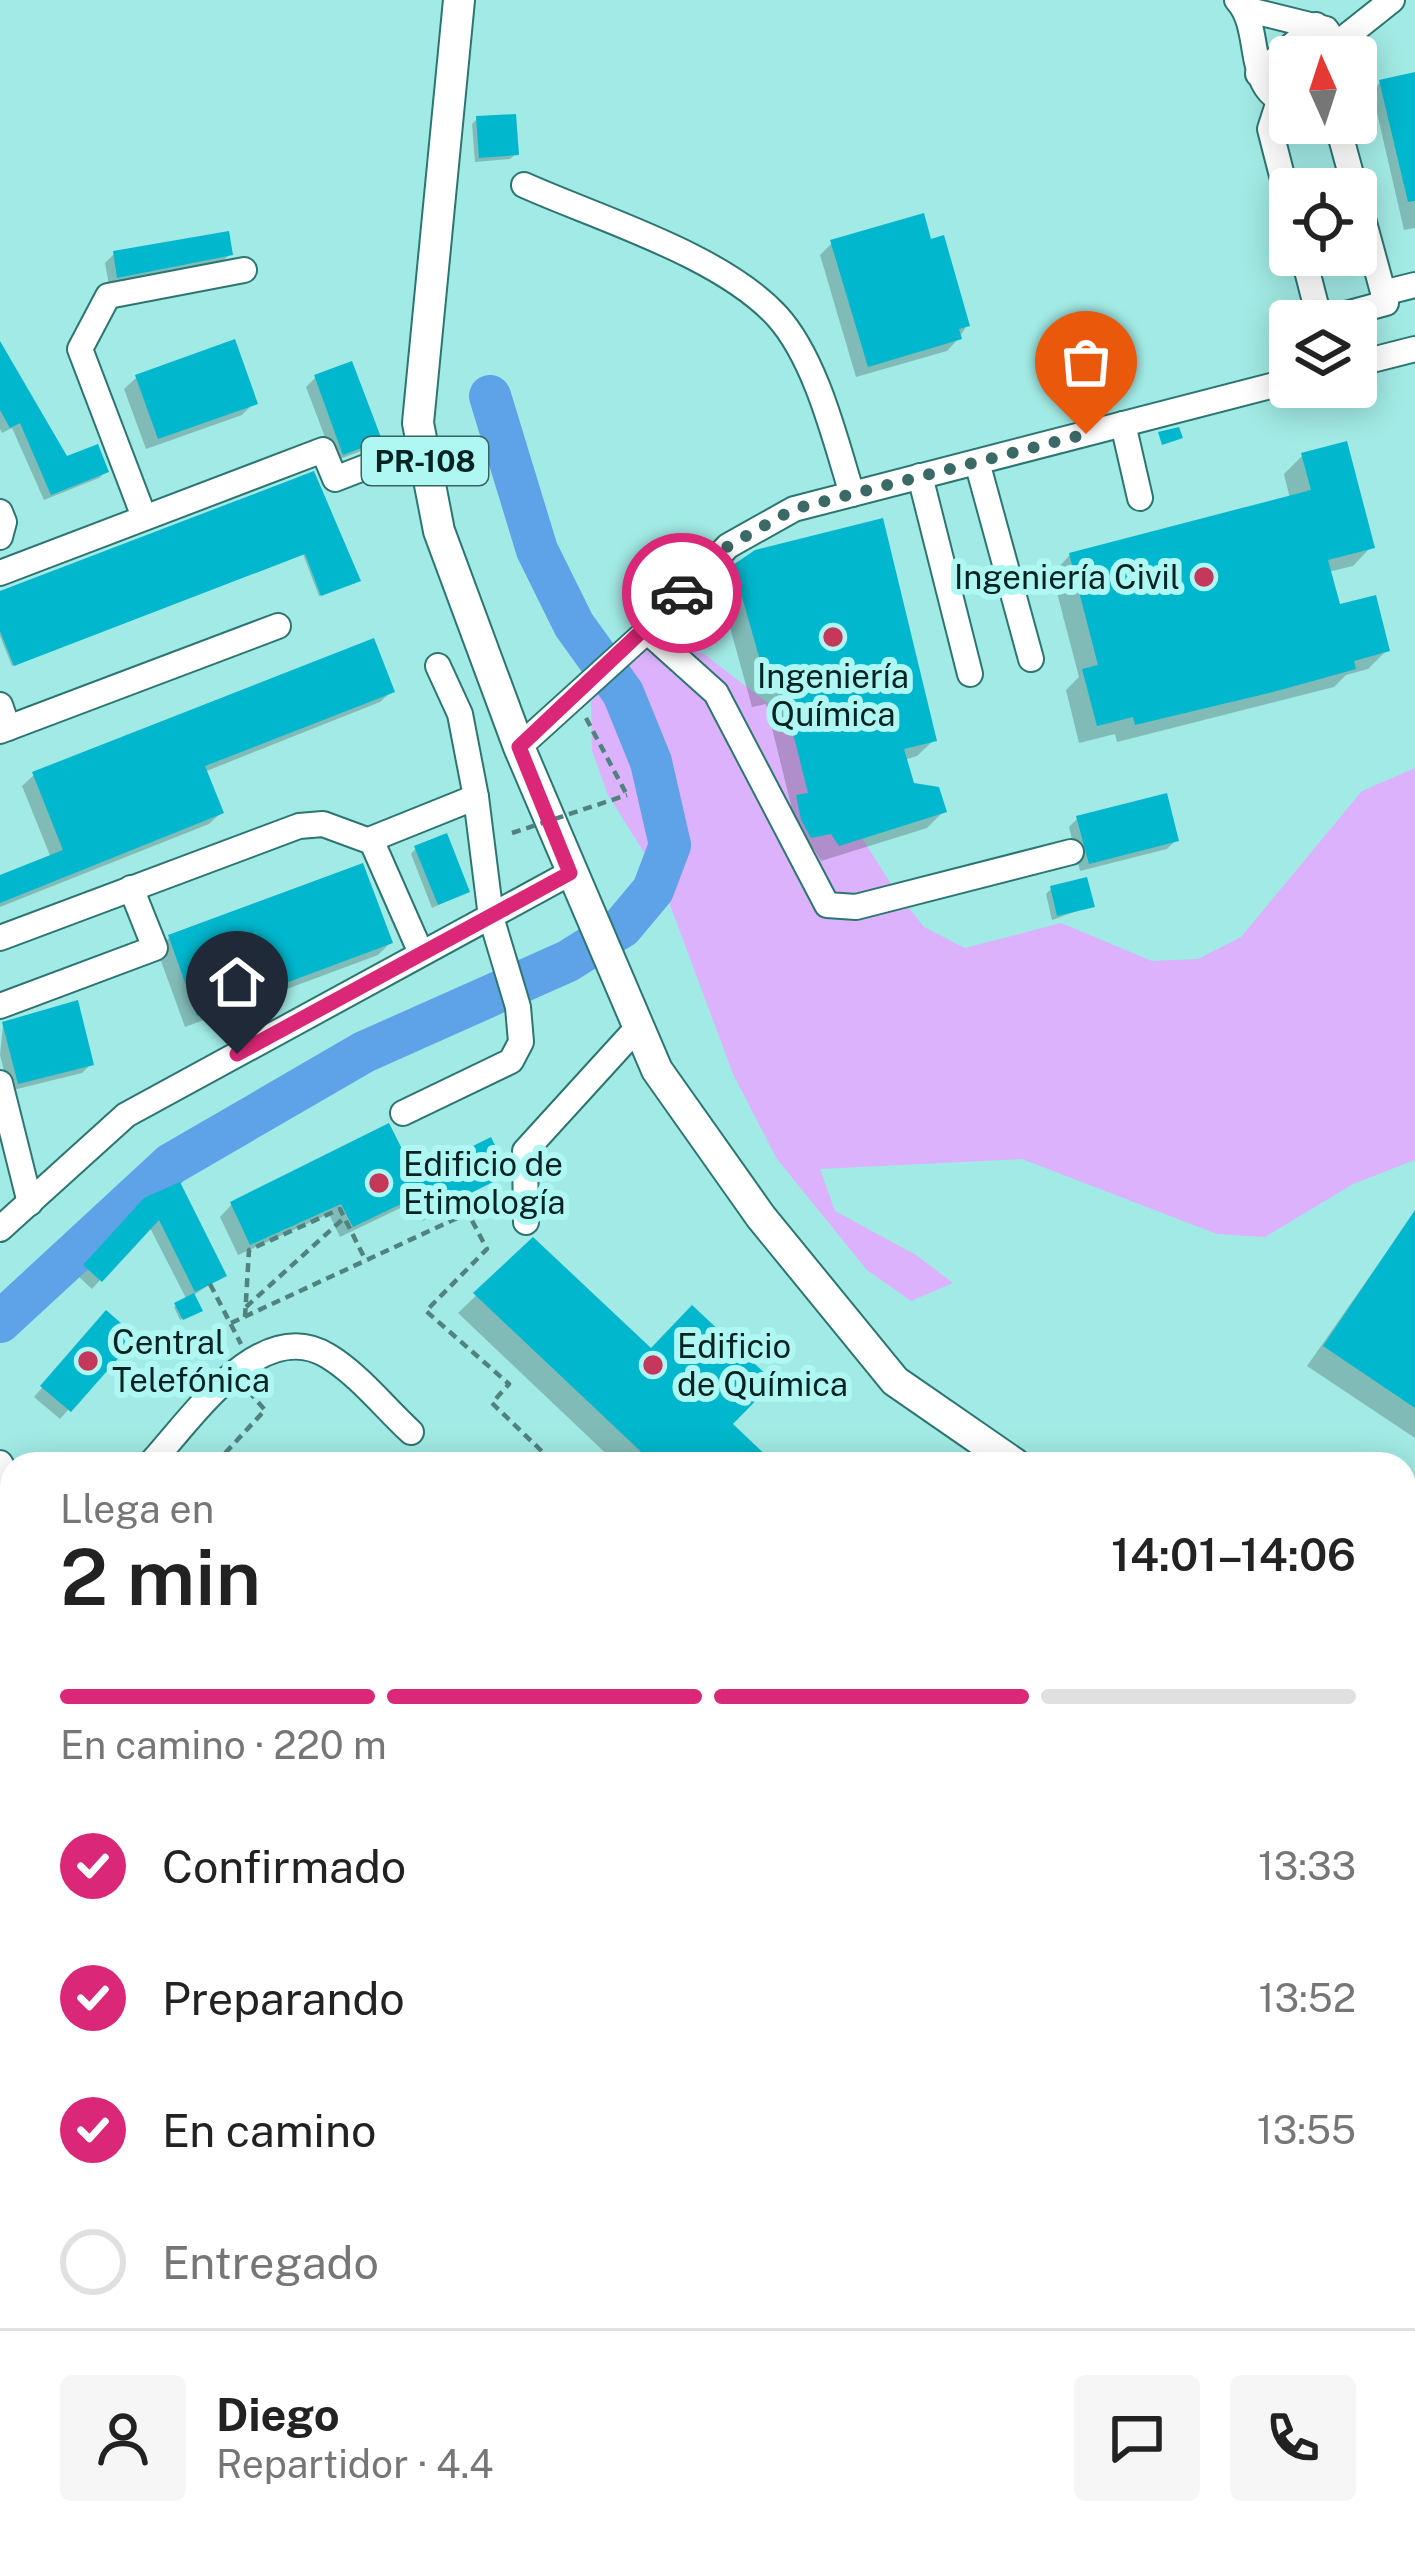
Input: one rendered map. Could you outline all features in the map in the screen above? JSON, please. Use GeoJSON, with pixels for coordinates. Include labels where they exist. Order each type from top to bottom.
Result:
{"type":"FeatureCollection","features":[{"type":"Feature","properties":{"kind":"main road","name":"PR-108"},"geometry":{"type":"LineString","coordinates":[[459,0],[418,423],[439,531],[519,747],[574,885],[657,1070],[760,1217],[896,1381],[998,1452]]}},
{"type":"Feature","properties":{"kind":"street"},"geometry":{"type":"LineString","coordinates":[[1342,36],[1386,1]]}},
{"type":"Feature","properties":{"kind":"street"},"geometry":{"type":"LineString","coordinates":[[1241,4],[1314,36]]}},
{"type":"Feature","properties":{"kind":"street"},"geometry":{"type":"LineString","coordinates":[[1241,4],[1258,74],[1269,85]]}},
{"type":"Feature","properties":{"kind":"street"},"geometry":{"type":"LineString","coordinates":[[1258,74],[1269,70]]}},
{"type":"Feature","properties":{"kind":"street"},"geometry":{"type":"LineString","coordinates":[[524,185],[741,284],[780,319],[823,400],[852,494]]}},
{"type":"Feature","properties":{"kind":"street"},"geometry":{"type":"LineString","coordinates":[[145,517],[80,349],[108,296],[244,270]]}},
{"type":"Feature","properties":{"kind":"street"},"geometry":{"type":"LineString","coordinates":[[1308,276],[1320,321],[1386,304],[1377,271]]}},
{"type":"Feature","properties":{"kind":"street"},"geometry":{"type":"LineString","coordinates":[[1383,293],[1415,285]]}},
{"type":"Feature","properties":{"kind":"street"},"geometry":{"type":"LineString","coordinates":[[1377,359],[1415,349]]}},
{"type":"Feature","properties":{"kind":"street"},"geometry":{"type":"LineString","coordinates":[[519,747],[647,631],[728,546],[794,509],[1269,386]]}},
{"type":"Feature","properties":{"kind":"street"},"geometry":{"type":"LineString","coordinates":[[1123,424],[1140,498]]}},
{"type":"Feature","properties":{"kind":"street"},"geometry":{"type":"LineString","coordinates":[[0,573],[323,450],[334,478],[371,465]]}},
{"type":"Feature","properties":{"kind":"street"},"geometry":{"type":"LineString","coordinates":[[977,462],[1031,658]]}},
{"type":"Feature","properties":{"kind":"street"},"geometry":{"type":"LineString","coordinates":[[920,476],[970,674]]}},
{"type":"Feature","properties":{"kind":"street"},"geometry":{"type":"LineString","coordinates":[[0,512],[0,537]]}},
{"type":"Feature","properties":{"kind":"street"},"geometry":{"type":"LineString","coordinates":[[3,722],[278,626]]}},
{"type":"Feature","properties":{"kind":"street"},"geometry":{"type":"LineString","coordinates":[[647,631],[716,693],[827,905],[856,908],[1071,852]]}},
{"type":"Feature","properties":{"kind":"street"},"geometry":{"type":"LineString","coordinates":[[403,1113],[512,1061],[521,1042],[518,1007],[491,917],[475,767],[460,714],[438,666]]}},
{"type":"Feature","properties":{"kind":"street"},"geometry":{"type":"LineString","coordinates":[[0,938],[298,826],[323,824],[369,840],[476,797]]}},
{"type":"Feature","properties":{"kind":"street"},"geometry":{"type":"LineString","coordinates":[[369,840],[422,952]]}},
{"type":"Feature","properties":{"kind":"street"},"geometry":{"type":"LineString","coordinates":[[0,1228],[127,1115],[422,952],[491,917],[574,885]]}},
{"type":"Feature","properties":{"kind":"street"},"geometry":{"type":"LineString","coordinates":[[0,1006],[155,948],[131,889]]}},
{"type":"Feature","properties":{"kind":"street"},"geometry":{"type":"LineString","coordinates":[[526,1222],[526,1151],[638,1028]]}},
{"type":"Feature","properties":{"kind":"street"},"geometry":{"type":"LineString","coordinates":[[0,1083],[30,1203]]}},
{"type":"Feature","properties":{"kind":"street"},"geometry":{"type":"LineString","coordinates":[[162,1452],[255,1355],[307,1347],[342,1369],[411,1432]]}},
{"type":"Feature","properties":{"kind":"path"},"geometry":{"type":"LineString","coordinates":[[512,833],[627,795],[578,694]]}},
{"type":"Feature","properties":{"kind":"path"},"geometry":{"type":"LineString","coordinates":[[245,1317],[249,1250],[340,1209],[365,1261]]}},
{"type":"Feature","properties":{"kind":"path"},"geometry":{"type":"LineString","coordinates":[[231,1323],[469,1213],[488,1249],[426,1311],[509,1384],[492,1403],[543,1452]]}},
{"type":"Feature","properties":{"kind":"path"},"geometry":{"type":"LineString","coordinates":[[246,1307],[344,1218]]}},
{"type":"Feature","properties":{"kind":"shaded area"},"geometry":{"type":"Polygon","coordinates":[[[655,643],[704,654],[787,718],[894,889],[924,927],[965,948],[1061,923],[1152,961],[1198,959],[1241,937],[1362,791],[1415,768],[1415,1160],[1353,1184],[1265,1237],[1217,1234],[1022,1159],[820,1169],[835,1211],[916,1255],[953,1283],[911,1301],[867,1270],[777,1159],[733,1074],[660,878],[608,795],[592,751],[591,702],[613,662],[655,643]]]}},
{"type":"Feature","properties":{"kind":"building"},"geometry":{"type":"Polygon","coordinates":[[[1415,72],[1415,201],[1408,202],[1379,80],[1415,72]]]}},
{"type":"Feature","properties":{"kind":"building"},"geometry":{"type":"Polygon","coordinates":[[[516,114],[519,155],[479,158],[476,116],[516,114]]]}},
{"type":"Feature","properties":{"kind":"building"},"geometry":{"type":"Polygon","coordinates":[[[924,213],[931,239],[944,235],[970,326],[959,329],[962,339],[868,367],[830,240],[924,213]]]}},
{"type":"Feature","properties":{"kind":"building"},"geometry":{"type":"Polygon","coordinates":[[[229,231],[233,255],[117,278],[113,251],[229,231]]]}},
{"type":"Feature","properties":{"kind":"building"},"geometry":{"type":"Polygon","coordinates":[[[235,339],[258,404],[158,439],[135,375],[235,339]]]}},
{"type":"Feature","properties":{"kind":"building"},"geometry":{"type":"Polygon","coordinates":[[[0,341],[67,456],[98,444],[109,472],[51,495],[20,423],[10,428],[0,410],[0,341]]]}},
{"type":"Feature","properties":{"kind":"building"},"geometry":{"type":"Polygon","coordinates":[[[352,361],[382,440],[343,455],[314,375],[352,361]]]}},
{"type":"Feature","properties":{"kind":"building"},"geometry":{"type":"Polygon","coordinates":[[[1179,427],[1183,438],[1162,445],[1158,432],[1179,427]]]}},
{"type":"Feature","properties":{"kind":"building","name":"Ingeniería Civil"},"geometry":{"type":"Polygon","coordinates":[[[1347,441],[1375,548],[1328,560],[1340,604],[1376,595],[1390,651],[1354,661],[1356,669],[1273,692],[1135,725],[1133,717],[1097,726],[1082,669],[1098,665],[1069,553],[1311,490],[1301,453],[1347,441]]]}},
{"type":"Feature","properties":{"kind":"building"},"geometry":{"type":"Polygon","coordinates":[[[314,471],[361,581],[321,596],[305,554],[14,666],[0,631],[0,591],[314,471]]]}},
{"type":"Feature","properties":{"kind":"building","name":"Ingeniería Química"},"geometry":{"type":"Polygon","coordinates":[[[883,518],[937,741],[904,749],[914,783],[939,787],[947,812],[839,846],[831,834],[811,838],[801,820],[796,795],[808,793],[782,689],[769,692],[733,565],[755,550],[883,518]]]}},
{"type":"Feature","properties":{"kind":"building"},"geometry":{"type":"Polygon","coordinates":[[[374,638],[395,692],[205,766],[224,813],[0,903],[0,875],[63,850],[32,772],[374,638]]]}},
{"type":"Feature","properties":{"kind":"building"},"geometry":{"type":"Polygon","coordinates":[[[1167,793],[1179,841],[1089,864],[1076,816],[1167,793]]]}},
{"type":"Feature","properties":{"kind":"building"},"geometry":{"type":"Polygon","coordinates":[[[447,833],[470,892],[438,905],[414,846],[447,833]]]}},
{"type":"Feature","properties":{"kind":"building"},"geometry":{"type":"Polygon","coordinates":[[[363,863],[393,943],[197,1016],[168,935],[363,863]]]}},
{"type":"Feature","properties":{"kind":"building"},"geometry":{"type":"Polygon","coordinates":[[[1087,877],[1095,907],[1057,916],[1050,886],[1087,877]]]}},
{"type":"Feature","properties":{"kind":"building"},"geometry":{"type":"Polygon","coordinates":[[[78,1000],[94,1065],[18,1084],[2,1022],[78,1000]]]}},
{"type":"Feature","properties":{"kind":"building","name":"Edificio de Etimología"},"geometry":{"type":"Polygon","coordinates":[[[389,1123],[415,1175],[491,1137],[509,1174],[435,1211],[426,1192],[353,1227],[341,1204],[250,1245],[230,1202],[389,1123]]]}},
{"type":"Feature","properties":{"kind":"building"},"geometry":{"type":"Polygon","coordinates":[[[180,1182],[227,1276],[195,1292],[159,1220],[102,1282],[83,1265],[144,1198],[180,1182]]]}},
{"type":"Feature","properties":{"kind":"building"},"geometry":{"type":"Polygon","coordinates":[[[1415,1210],[1415,1408],[1323,1346],[1415,1210]]]}},
{"type":"Feature","properties":{"kind":"building","name":"Edificio de Química"},"geometry":{"type":"Polygon","coordinates":[[[533,1237],[651,1348],[692,1305],[774,1382],[733,1424],[762,1452],[641,1452],[473,1293],[533,1237]]]}},
{"type":"Feature","properties":{"kind":"building"},"geometry":{"type":"Polygon","coordinates":[[[194,1293],[203,1311],[183,1320],[174,1303],[194,1293]]]}},
{"type":"Feature","properties":{"kind":"building","name":"Central Telefónica"},"geometry":{"type":"Polygon","coordinates":[[[106,1310],[137,1337],[71,1412],[40,1386],[106,1310]]]}},
{"type":"Feature","properties":{"kind":"waterway"},"geometry":{"type":"LineString","coordinates":[[0,1322],[171,1164],[364,1052],[568,961],[622,927],[653,890],[670,845],[651,762],[623,693],[574,625],[537,550],[490,396]]}},
{"type":"Feature","properties":{"kind":"way so far"},"geometry":{"type":"LineString","coordinates":[[682,593],[728,546],[794,509],[1086,434]]}},
{"type":"Feature","properties":{"kind":"place","name":"Ingeniería Civil"},"geometry":{"type":"Point","coordinates":[1204,577]}},
{"type":"Feature","properties":{"kind":"place","name":"Ingeniería Química"},"geometry":{"type":"Point","coordinates":[833,637]}},
{"type":"Feature","properties":{"kind":"place","name":"Edificio de Etimología"},"geometry":{"type":"Point","coordinates":[379,1183]}},
{"type":"Feature","properties":{"kind":"place","name":"Central Telefónica"},"geometry":{"type":"Point","coordinates":[88,1361]}},
{"type":"Feature","properties":{"kind":"place","name":"Edificio de Química"},"geometry":{"type":"Point","coordinates":[653,1365]}},
{"type":"Feature","properties":{"kind":"route"},"geometry":{"type":"LineString","coordinates":[[237,1054],[570,873],[519,747],[682,593]]}}]}
